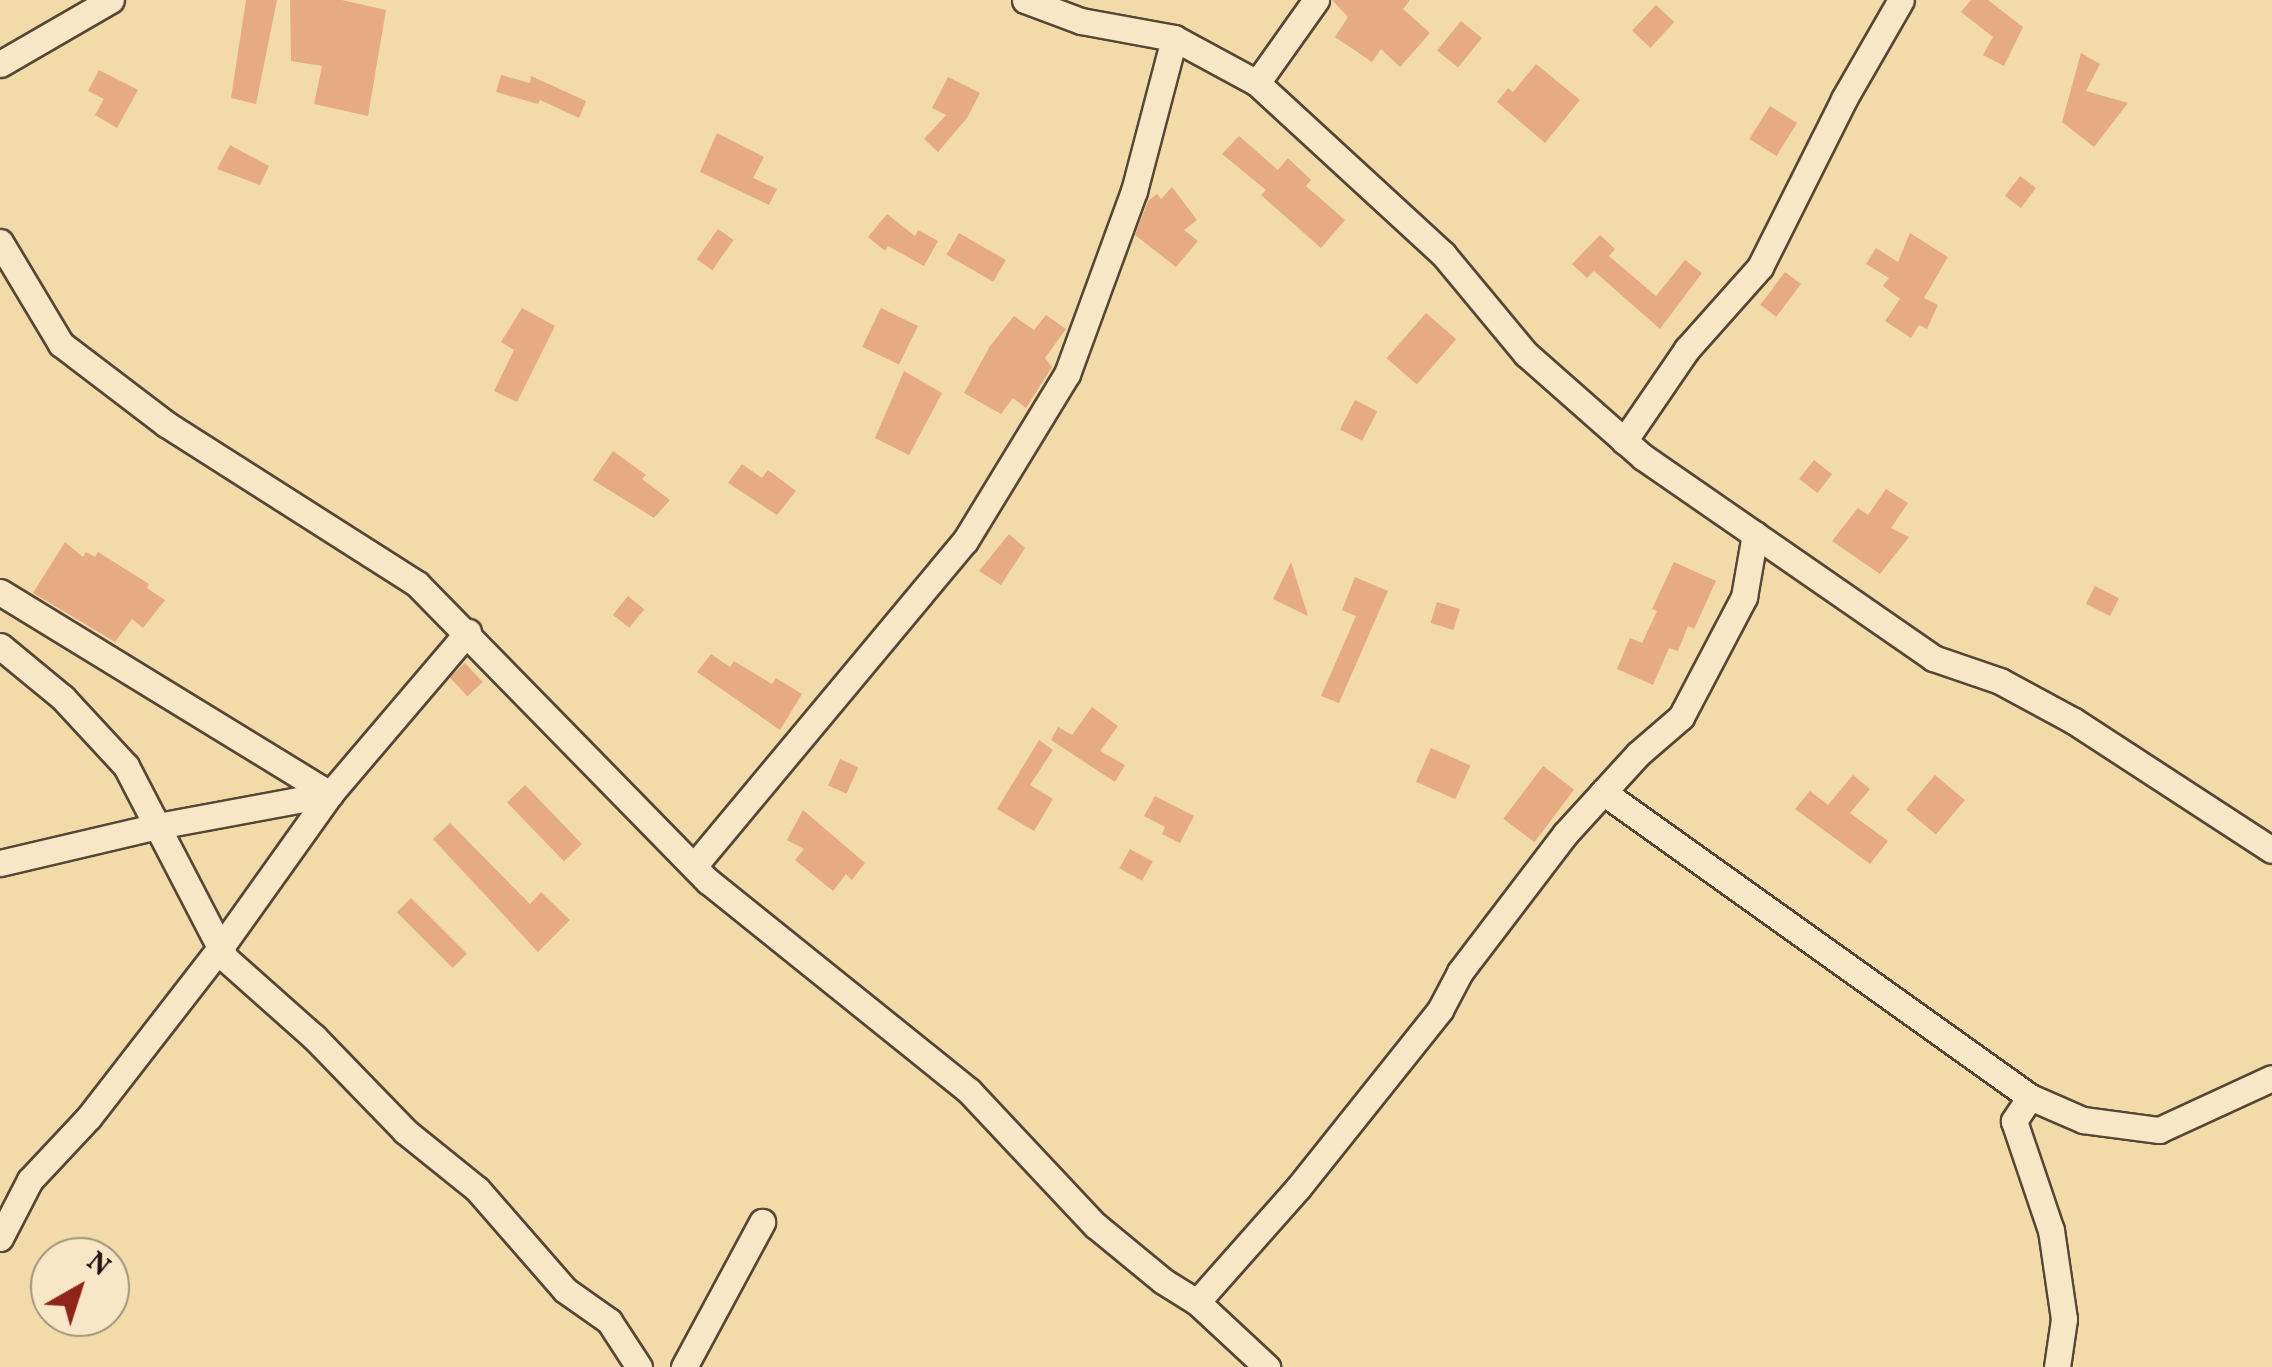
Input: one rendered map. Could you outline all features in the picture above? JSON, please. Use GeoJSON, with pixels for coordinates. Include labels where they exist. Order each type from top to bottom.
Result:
{"type":"FeatureCollection","features":[{"type":"Feature","properties":{"kind":"street"},"geometry":{"type":"LineString","coordinates":[[0,64],[111,0]]}},
{"type":"Feature","properties":{"kind":"street"},"geometry":{"type":"LineString","coordinates":[[1026,0],[1082,21],[1174,38],[1257,83],[1443,254],[1526,354],[1624,441],[1832,592],[1933,658],[2000,682],[2074,721],[2272,850]]}},
{"type":"Feature","properties":{"kind":"street"},"geometry":{"type":"LineString","coordinates":[[1082,21],[1100,0]]}},
{"type":"Feature","properties":{"kind":"street"},"geometry":{"type":"LineString","coordinates":[[1257,83],[1316,0]]}},
{"type":"Feature","properties":{"kind":"street"},"geometry":{"type":"LineString","coordinates":[[1624,441],[1688,349],[1760,267],[1844,99],[1901,0]]}},
{"type":"Feature","properties":{"kind":"street"},"geometry":{"type":"LineString","coordinates":[[694,866],[965,541],[1067,374],[1134,191],[1174,38]]}},
{"type":"Feature","properties":{"kind":"street"},"geometry":{"type":"LineString","coordinates":[[0,242],[61,344],[166,424],[417,584],[694,866],[970,1091],[1095,1225],[1163,1281],[1196,1302],[1267,1367]]}},
{"type":"Feature","properties":{"kind":"street"},"geometry":{"type":"LineString","coordinates":[[1196,1302],[1298,1188],[1429,1024],[1460,972],[1603,792],[1638,754],[1682,717],[1744,597],[1755,534]]}},
{"type":"Feature","properties":{"kind":"street"},"geometry":{"type":"LineString","coordinates":[[0,592],[330,794]]}},
{"type":"Feature","properties":{"kind":"street"},"geometry":{"type":"LineString","coordinates":[[0,1238],[30,1180],[89,1117],[221,948],[330,794],[468,632]]}},
{"type":"Feature","properties":{"kind":"street"},"geometry":{"type":"LineString","coordinates":[[0,646],[63,698],[126,766],[226,959],[314,1037],[405,1131],[477,1189],[565,1290],[609,1321],[639,1367]]}},
{"type":"Feature","properties":{"kind":"street"},"geometry":{"type":"LineString","coordinates":[[1603,792],[2030,1096],[2083,1120],[2160,1130],[2272,1078]]}},
{"type":"Feature","properties":{"kind":"street"},"geometry":{"type":"LineString","coordinates":[[0,863],[158,826],[330,794]]}},
{"type":"Feature","properties":{"kind":"street"},"geometry":{"type":"LineString","coordinates":[[2030,1096],[2014,1121],[2051,1230],[2064,1319],[2057,1367]]}},
{"type":"Feature","properties":{"kind":"street"},"geometry":{"type":"LineString","coordinates":[[684,1367],[762,1222]]}},
{"type":"Feature","properties":{"kind":"building"},"geometry":{"type":"Polygon","coordinates":[[[246,0],[277,0],[256,104],[231,98],[246,0]]]}},
{"type":"Feature","properties":{"kind":"building"},"geometry":{"type":"Polygon","coordinates":[[[290,0],[342,0],[386,10],[368,116],[314,104],[322,66],[291,61],[290,0]]]}},
{"type":"Feature","properties":{"kind":"building"},"geometry":{"type":"Polygon","coordinates":[[[1332,0],[1410,0],[1403,9],[1430,33],[1400,67],[1381,49],[1372,62],[1335,37],[1348,17],[1332,0]]]}},
{"type":"Feature","properties":{"kind":"building"},"geometry":{"type":"Polygon","coordinates":[[[1971,0],[1988,0],[2023,27],[2004,66],[1983,55],[1993,37],[1961,12],[1971,0]]]}},
{"type":"Feature","properties":{"kind":"building"},"geometry":{"type":"Polygon","coordinates":[[[1656,5],[1674,22],[1650,48],[1632,31],[1656,5]]]}},
{"type":"Feature","properties":{"kind":"building"},"geometry":{"type":"Polygon","coordinates":[[[1461,21],[1482,38],[1458,68],[1437,51],[1461,21]]]}},
{"type":"Feature","properties":{"kind":"building"},"geometry":{"type":"Polygon","coordinates":[[[2081,53],[2100,64],[2086,91],[2128,103],[2094,147],[2062,122],[2081,53]]]}},
{"type":"Feature","properties":{"kind":"building"},"geometry":{"type":"Polygon","coordinates":[[[1536,64],[1580,100],[1545,143],[1497,102],[1508,88],[1513,92],[1536,64]]]}},
{"type":"Feature","properties":{"kind":"building"},"geometry":{"type":"Polygon","coordinates":[[[99,70],[138,90],[117,128],[95,115],[104,99],[88,91],[99,70]]]}},
{"type":"Feature","properties":{"kind":"building"},"geometry":{"type":"Polygon","coordinates":[[[501,75],[530,83],[531,76],[586,101],[579,118],[540,100],[538,104],[496,92],[501,75]]]}},
{"type":"Feature","properties":{"kind":"building"},"geometry":{"type":"Polygon","coordinates":[[[948,77],[980,93],[967,118],[938,152],[924,139],[946,115],[932,108],[948,77]]]}},
{"type":"Feature","properties":{"kind":"building"},"geometry":{"type":"Polygon","coordinates":[[[1770,106],[1797,123],[1776,156],[1749,139],[1770,106]]]}},
{"type":"Feature","properties":{"kind":"building"},"geometry":{"type":"Polygon","coordinates":[[[717,133],[764,157],[753,178],[777,189],[769,205],[700,172],[717,133]]]}},
{"type":"Feature","properties":{"kind":"building"},"geometry":{"type":"Polygon","coordinates":[[[1239,136],[1278,170],[1288,158],[1311,180],[1306,186],[1345,220],[1321,248],[1261,195],[1266,190],[1222,154],[1239,136]]]}},
{"type":"Feature","properties":{"kind":"building"},"geometry":{"type":"Polygon","coordinates":[[[230,145],[269,166],[260,185],[217,169],[230,145]]]}},
{"type":"Feature","properties":{"kind":"building"},"geometry":{"type":"Polygon","coordinates":[[[2020,176],[2036,188],[2021,208],[2005,196],[2020,176]]]}},
{"type":"Feature","properties":{"kind":"building"},"geometry":{"type":"Polygon","coordinates":[[[1172,187],[1197,220],[1184,230],[1198,241],[1176,267],[1135,235],[1148,201],[1157,194],[1161,199],[1172,187]]]}},
{"type":"Feature","properties":{"kind":"building"},"geometry":{"type":"Polygon","coordinates":[[[887,214],[915,236],[918,230],[938,241],[924,266],[888,246],[885,251],[868,237],[887,214]]]}},
{"type":"Feature","properties":{"kind":"building"},"geometry":{"type":"Polygon","coordinates":[[[718,229],[734,240],[712,270],[697,259],[718,229]]]}},
{"type":"Feature","properties":{"kind":"building"},"geometry":{"type":"Polygon","coordinates":[[[959,233],[1006,260],[993,282],[946,255],[959,233]]]}},
{"type":"Feature","properties":{"kind":"building"},"geometry":{"type":"Polygon","coordinates":[[[1910,233],[1948,257],[1924,298],[1938,305],[1927,329],[1919,325],[1911,338],[1885,321],[1900,299],[1883,286],[1889,278],[1866,264],[1876,248],[1898,262],[1910,233]]]}},
{"type":"Feature","properties":{"kind":"building"},"geometry":{"type":"Polygon","coordinates":[[[1600,235],[1615,249],[1609,256],[1656,296],[1685,260],[1702,273],[1660,329],[1594,271],[1587,278],[1572,264],[1600,235]]]}},
{"type":"Feature","properties":{"kind":"building"},"geometry":{"type":"Polygon","coordinates":[[[1785,272],[1801,284],[1776,317],[1760,305],[1785,272]]]}},
{"type":"Feature","properties":{"kind":"building"},"geometry":{"type":"Polygon","coordinates":[[[522,308],[555,326],[517,402],[494,391],[514,350],[501,342],[522,308]]]}},
{"type":"Feature","properties":{"kind":"building"},"geometry":{"type":"Polygon","coordinates":[[[881,308],[918,326],[899,365],[862,347],[881,308]]]}},
{"type":"Feature","properties":{"kind":"building"},"geometry":{"type":"Polygon","coordinates":[[[1426,313],[1456,339],[1417,385],[1387,358],[1426,313]]]}},
{"type":"Feature","properties":{"kind":"building"},"geometry":{"type":"Polygon","coordinates":[[[1046,315],[1066,329],[1045,358],[1052,367],[1026,408],[1013,398],[1001,414],[964,393],[990,346],[1014,316],[1034,330],[1046,315]]]}},
{"type":"Feature","properties":{"kind":"building"},"geometry":{"type":"Polygon","coordinates":[[[904,371],[942,393],[909,455],[875,438],[904,371]]]}},
{"type":"Feature","properties":{"kind":"building"},"geometry":{"type":"Polygon","coordinates":[[[1355,400],[1377,411],[1362,441],[1340,429],[1355,400]]]}},
{"type":"Feature","properties":{"kind":"building"},"geometry":{"type":"Polygon","coordinates":[[[613,451],[646,475],[642,479],[670,500],[654,518],[593,480],[613,451]]]}},
{"type":"Feature","properties":{"kind":"building"},"geometry":{"type":"Polygon","coordinates":[[[1814,460],[1832,474],[1817,493],[1799,479],[1814,460]]]}},
{"type":"Feature","properties":{"kind":"building"},"geometry":{"type":"Polygon","coordinates":[[[742,464],[762,478],[768,470],[796,491],[777,515],[728,483],[742,464]]]}},
{"type":"Feature","properties":{"kind":"building"},"geometry":{"type":"Polygon","coordinates":[[[1886,489],[1908,503],[1891,528],[1909,537],[1880,574],[1832,541],[1858,508],[1868,515],[1886,489]]]}},
{"type":"Feature","properties":{"kind":"building"},"geometry":{"type":"Polygon","coordinates":[[[1009,534],[1025,548],[1001,585],[979,571],[1009,534]]]}},
{"type":"Feature","properties":{"kind":"building"},"geometry":{"type":"Polygon","coordinates":[[[65,542],[83,557],[86,552],[95,557],[98,552],[149,584],[147,588],[165,600],[143,628],[132,619],[115,642],[33,593],[65,542]]]}},
{"type":"Feature","properties":{"kind":"building"},"geometry":{"type":"Polygon","coordinates":[[[1291,562],[1308,616],[1273,599],[1291,562]]]}},
{"type":"Feature","properties":{"kind":"building"},"geometry":{"type":"Polygon","coordinates":[[[1674,562],[1716,581],[1694,629],[1688,626],[1678,651],[1669,648],[1653,685],[1617,669],[1630,638],[1642,643],[1657,611],[1652,609],[1674,562]]]}},
{"type":"Feature","properties":{"kind":"building"},"geometry":{"type":"Polygon","coordinates":[[[1355,577],[1388,591],[1339,703],[1321,696],[1356,616],[1342,610],[1355,577]]]}},
{"type":"Feature","properties":{"kind":"building"},"geometry":{"type":"Polygon","coordinates":[[[2095,586],[2119,598],[2110,616],[2086,604],[2095,586]]]}},
{"type":"Feature","properties":{"kind":"building"},"geometry":{"type":"Polygon","coordinates":[[[628,596],[644,609],[629,628],[613,615],[628,596]]]}},
{"type":"Feature","properties":{"kind":"building"},"geometry":{"type":"Polygon","coordinates":[[[1437,602],[1460,609],[1454,630],[1431,623],[1437,602]]]}},
{"type":"Feature","properties":{"kind":"building"},"geometry":{"type":"Polygon","coordinates":[[[711,654],[730,667],[734,661],[772,684],[776,678],[802,694],[780,730],[697,672],[711,654]]]}},
{"type":"Feature","properties":{"kind":"building"},"geometry":{"type":"Polygon","coordinates":[[[465,663],[483,682],[467,696],[450,677],[465,663]]]}},
{"type":"Feature","properties":{"kind":"building"},"geometry":{"type":"Polygon","coordinates":[[[1092,707],[1118,726],[1100,751],[1125,765],[1115,782],[1051,740],[1058,727],[1072,735],[1092,707]]]}},
{"type":"Feature","properties":{"kind":"building"},"geometry":{"type":"Polygon","coordinates":[[[1039,740],[1053,750],[1030,785],[1053,799],[1034,831],[997,809],[1039,740]]]}},
{"type":"Feature","properties":{"kind":"building"},"geometry":{"type":"Polygon","coordinates":[[[1431,748],[1470,765],[1455,799],[1416,782],[1431,748]]]}},
{"type":"Feature","properties":{"kind":"building"},"geometry":{"type":"Polygon","coordinates":[[[840,759],[858,767],[846,794],[828,785],[840,759]]]}},
{"type":"Feature","properties":{"kind":"building"},"geometry":{"type":"Polygon","coordinates":[[[1543,766],[1574,789],[1534,842],[1503,819],[1543,766]]]}},
{"type":"Feature","properties":{"kind":"building"},"geometry":{"type":"Polygon","coordinates":[[[1853,775],[1870,789],[1850,813],[1888,841],[1870,864],[1795,809],[1810,791],[1828,805],[1853,775]]]}},
{"type":"Feature","properties":{"kind":"building"},"geometry":{"type":"Polygon","coordinates":[[[1935,775],[1965,800],[1936,835],[1906,809],[1935,775]]]}},
{"type":"Feature","properties":{"kind":"building"},"geometry":{"type":"Polygon","coordinates":[[[525,785],[582,844],[564,861],[507,802],[525,785]]]}},
{"type":"Feature","properties":{"kind":"building"},"geometry":{"type":"Polygon","coordinates":[[[1155,796],[1194,816],[1180,843],[1162,834],[1165,827],[1144,816],[1155,796]]]}},
{"type":"Feature","properties":{"kind":"building"},"geometry":{"type":"Polygon","coordinates":[[[803,810],[865,863],[852,880],[846,874],[833,891],[795,860],[804,849],[787,840],[803,810]]]}},
{"type":"Feature","properties":{"kind":"building"},"geometry":{"type":"Polygon","coordinates":[[[450,823],[530,904],[541,892],[570,920],[538,952],[433,839],[450,823]]]}},
{"type":"Feature","properties":{"kind":"building"},"geometry":{"type":"Polygon","coordinates":[[[1130,849],[1153,862],[1142,881],[1119,868],[1130,849]]]}},
{"type":"Feature","properties":{"kind":"building"},"geometry":{"type":"Polygon","coordinates":[[[411,898],[467,954],[453,968],[397,912],[411,898]]]}}]}
